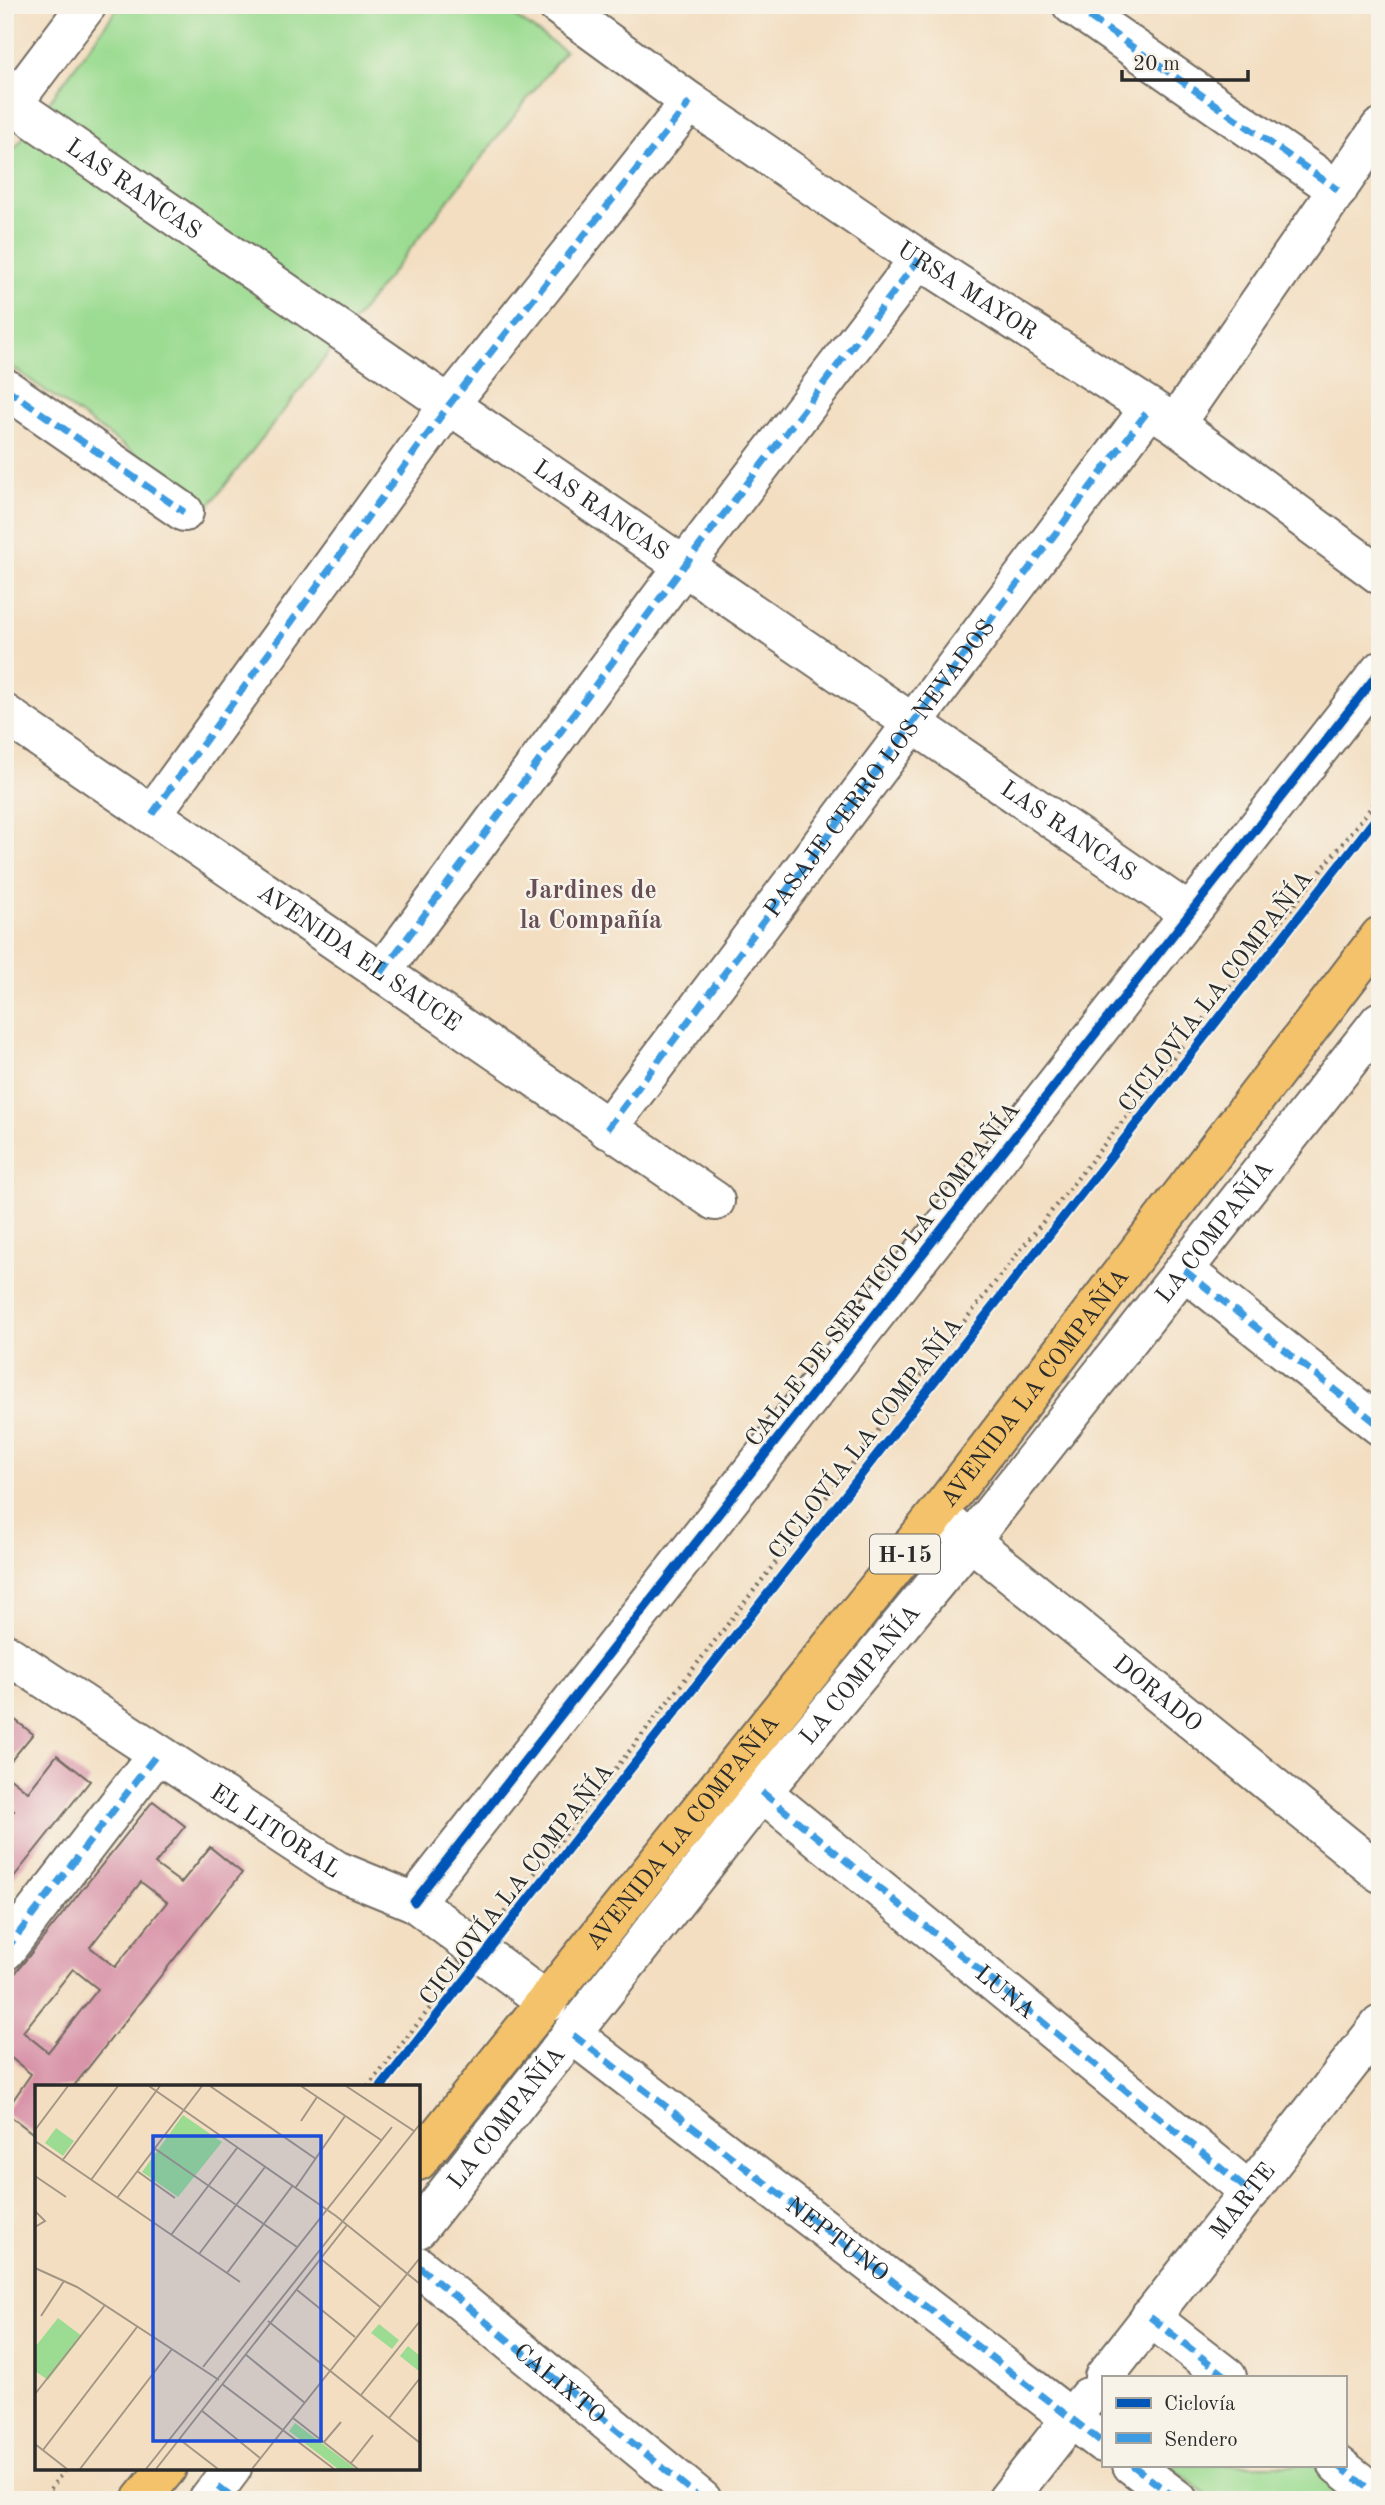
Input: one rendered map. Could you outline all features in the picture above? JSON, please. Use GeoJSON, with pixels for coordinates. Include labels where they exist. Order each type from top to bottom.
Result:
{"type":"FeatureCollection","features":[{"type":"Feature","properties":{"kind":"main road","name":"AVENIDA LA COMPAÑÍA"},"geometry":{"type":"LineString","coordinates":[[420,2159],[548,2003],[937,1513],[1380,936]]}},
{"type":"Feature","properties":{"kind":"main road"},"geometry":{"type":"LineString","coordinates":[[141,2500],[165,2470]]}},
{"type":"Feature","properties":{"kind":"street"},"geometry":{"type":"LineString","coordinates":[[9,110],[87,5]]}},
{"type":"Feature","properties":{"kind":"street","name":"URSA MAYOR"},"geometry":{"type":"LineString","coordinates":[[557,5],[690,102],[919,259],[1163,416],[1380,575]]}},
{"type":"Feature","properties":{"kind":"street"},"geometry":{"type":"LineString","coordinates":[[1072,5],[1338,190]]}},
{"type":"Feature","properties":{"kind":"street"},"geometry":{"type":"LineString","coordinates":[[152,814],[449,405],[690,102]]}},
{"type":"Feature","properties":{"kind":"street","name":"LAS RANCAS"},"geometry":{"type":"LineString","coordinates":[[9,110],[449,405],[1189,913]]}},
{"type":"Feature","properties":{"kind":"street","name":"PASAJE CERRO LOS NEVADOS"},"geometry":{"type":"LineString","coordinates":[[607,1129],[912,723],[1163,416],[1338,190],[1380,128]]}},
{"type":"Feature","properties":{"kind":"street"},"geometry":{"type":"LineString","coordinates":[[381,973],[684,566],[919,259]]}},
{"type":"Feature","properties":{"kind":"street"},"geometry":{"type":"LineString","coordinates":[[5,388],[184,512]]}},
{"type":"Feature","properties":{"kind":"street","name":"CALLE DE SERVICIO LA COMPAÑÍA"},"geometry":{"type":"LineString","coordinates":[[414,1902],[1380,671]]}},
{"type":"Feature","properties":{"kind":"street","name":"AVENIDA EL SAUCE"},"geometry":{"type":"LineString","coordinates":[[5,714],[715,1201]]}},
{"type":"Feature","properties":{"kind":"street","name":"LA COMPAÑÍA"},"geometry":{"type":"LineString","coordinates":[[420,2226],[762,1792],[970,1541],[1380,1021]]}},
{"type":"Feature","properties":{"kind":"street"},"geometry":{"type":"LineString","coordinates":[[1184,1270],[1380,1426]]}},
{"type":"Feature","properties":{"kind":"street","name":"DORADO"},"geometry":{"type":"LineString","coordinates":[[937,1513],[1380,1873]]}},
{"type":"Feature","properties":{"kind":"street","name":"EL LITORAL"},"geometry":{"type":"LineString","coordinates":[[5,1653],[336,1870],[414,1902],[548,2003]]}},
{"type":"Feature","properties":{"kind":"street"},"geometry":{"type":"LineString","coordinates":[[5,1951],[157,1754]]}},
{"type":"Feature","properties":{"kind":"street","name":"LUNA"},"geometry":{"type":"LineString","coordinates":[[762,1792],[1250,2192]]}},
{"type":"Feature","properties":{"kind":"street","name":"MARTE"},"geometry":{"type":"LineString","coordinates":[[1106,2376],[1380,2025]]}},
{"type":"Feature","properties":{"kind":"street","name":"NEPTUNO"},"geometry":{"type":"LineString","coordinates":[[573,2035],[1102,2441]]}},
{"type":"Feature","properties":{"kind":"street","name":"CALIXTO"},"geometry":{"type":"LineString","coordinates":[[420,2268],[702,2500]]}},
{"type":"Feature","properties":{"kind":"street"},"geometry":{"type":"LineString","coordinates":[[1150,2317],[1226,2376]]}},
{"type":"Feature","properties":{"kind":"street","name":"MARTE"},"geometry":{"type":"LineString","coordinates":[[1007,2500],[1102,2381]]}},
{"type":"Feature","properties":{"kind":"street"},"geometry":{"type":"LineString","coordinates":[[1133,2466],[1178,2500]]}},
{"type":"Feature","properties":{"kind":"street"},"geometry":{"type":"LineString","coordinates":[[1339,2466],[1380,2498]]}},
{"type":"Feature","properties":{"kind":"path"},"geometry":{"type":"LineString","coordinates":[[370,2085],[480,1953],[879,1429],[1380,796]]}},
{"type":"Feature","properties":{"kind":"path"},"geometry":{"type":"LineString","coordinates":[[42,2500],[64,2470]]}},
{"type":"Feature","properties":{"kind":"green space"},"geometry":{"type":"Polygon","coordinates":[[[120,5],[498,5],[565,51],[209,506],[5,362],[5,162],[120,5]]]}},
{"type":"Feature","properties":{"kind":"green space"},"geometry":{"type":"Polygon","coordinates":[[[1169,2466],[1314,2466],[1358,2500],[1213,2500],[1169,2466]]]}},
{"type":"Feature","properties":{"kind":"building"},"geometry":{"type":"Polygon","coordinates":[[[5,1712],[33,1734],[5,1768],[5,1712]]]}},
{"type":"Feature","properties":{"kind":"building"},"geometry":{"type":"Polygon","coordinates":[[[57,1755],[90,1781],[5,1888],[5,1821],[14,1811],[5,1804],[5,1774],[28,1792],[57,1755]]]}},
{"type":"Feature","properties":{"kind":"building"},"geometry":{"type":"Polygon","coordinates":[[[153,1801],[185,1826],[155,1864],[181,1883],[210,1847],[242,1873],[75,2085],[35,2085],[35,2135],[5,2112],[31,2074],[5,2053],[5,1986],[153,1801]],[[141,1882],[90,1947],[115,1967],[167,1902],[141,1882]],[[73,1969],[23,2032],[48,2052],[98,1989],[73,1969]]]}},
{"type":"Feature","properties":{"kind":"marked path"},"geometry":{"type":"LineString","coordinates":[[1072,5],[1338,190]]}},
{"type":"Feature","properties":{"kind":"marked path"},"geometry":{"type":"LineString","coordinates":[[152,814],[449,405],[690,102]]}},
{"type":"Feature","properties":{"kind":"marked path"},"geometry":{"type":"LineString","coordinates":[[381,973],[684,566],[919,259]]}},
{"type":"Feature","properties":{"kind":"marked path"},"geometry":{"type":"LineString","coordinates":[[5,388],[184,512]]}},
{"type":"Feature","properties":{"kind":"marked path"},"geometry":{"type":"LineString","coordinates":[[607,1129],[1150,408]]}},
{"type":"Feature","properties":{"kind":"marked path"},"geometry":{"type":"LineString","coordinates":[[1184,1270],[1380,1426]]}},
{"type":"Feature","properties":{"kind":"marked path"},"geometry":{"type":"LineString","coordinates":[[5,1951],[157,1754]]}},
{"type":"Feature","properties":{"kind":"marked path"},"geometry":{"type":"LineString","coordinates":[[762,1792],[1250,2192]]}},
{"type":"Feature","properties":{"kind":"marked path"},"geometry":{"type":"LineString","coordinates":[[573,2035],[1102,2442]]}},
{"type":"Feature","properties":{"kind":"marked path"},"geometry":{"type":"LineString","coordinates":[[420,2268],[702,2500]]}},
{"type":"Feature","properties":{"kind":"marked path"},"geometry":{"type":"LineString","coordinates":[[1150,2317],[1226,2376]]}},
{"type":"Feature","properties":{"kind":"marked path"},"geometry":{"type":"LineString","coordinates":[[1133,2466],[1178,2500]]}},
{"type":"Feature","properties":{"kind":"marked path"},"geometry":{"type":"LineString","coordinates":[[1339,2466],[1380,2498]]}},
{"type":"Feature","properties":{"kind":"marked path"},"geometry":{"type":"LineString","coordinates":[[218,2487],[235,2500]]}},
{"type":"Feature","properties":{"kind":"cycle path"},"geometry":{"type":"LineString","coordinates":[[414,1902],[1380,671]]}},
{"type":"Feature","properties":{"kind":"cycle path","name":"CICLOVÍA LA COMPAÑÍA"},"geometry":{"type":"LineString","coordinates":[[383,2085],[1380,813]]}},
{"type":"Feature","properties":{"kind":"district","name":"Jardines de la Compañía"},"geometry":{"type":"Point","coordinates":[591,904]}}]}
